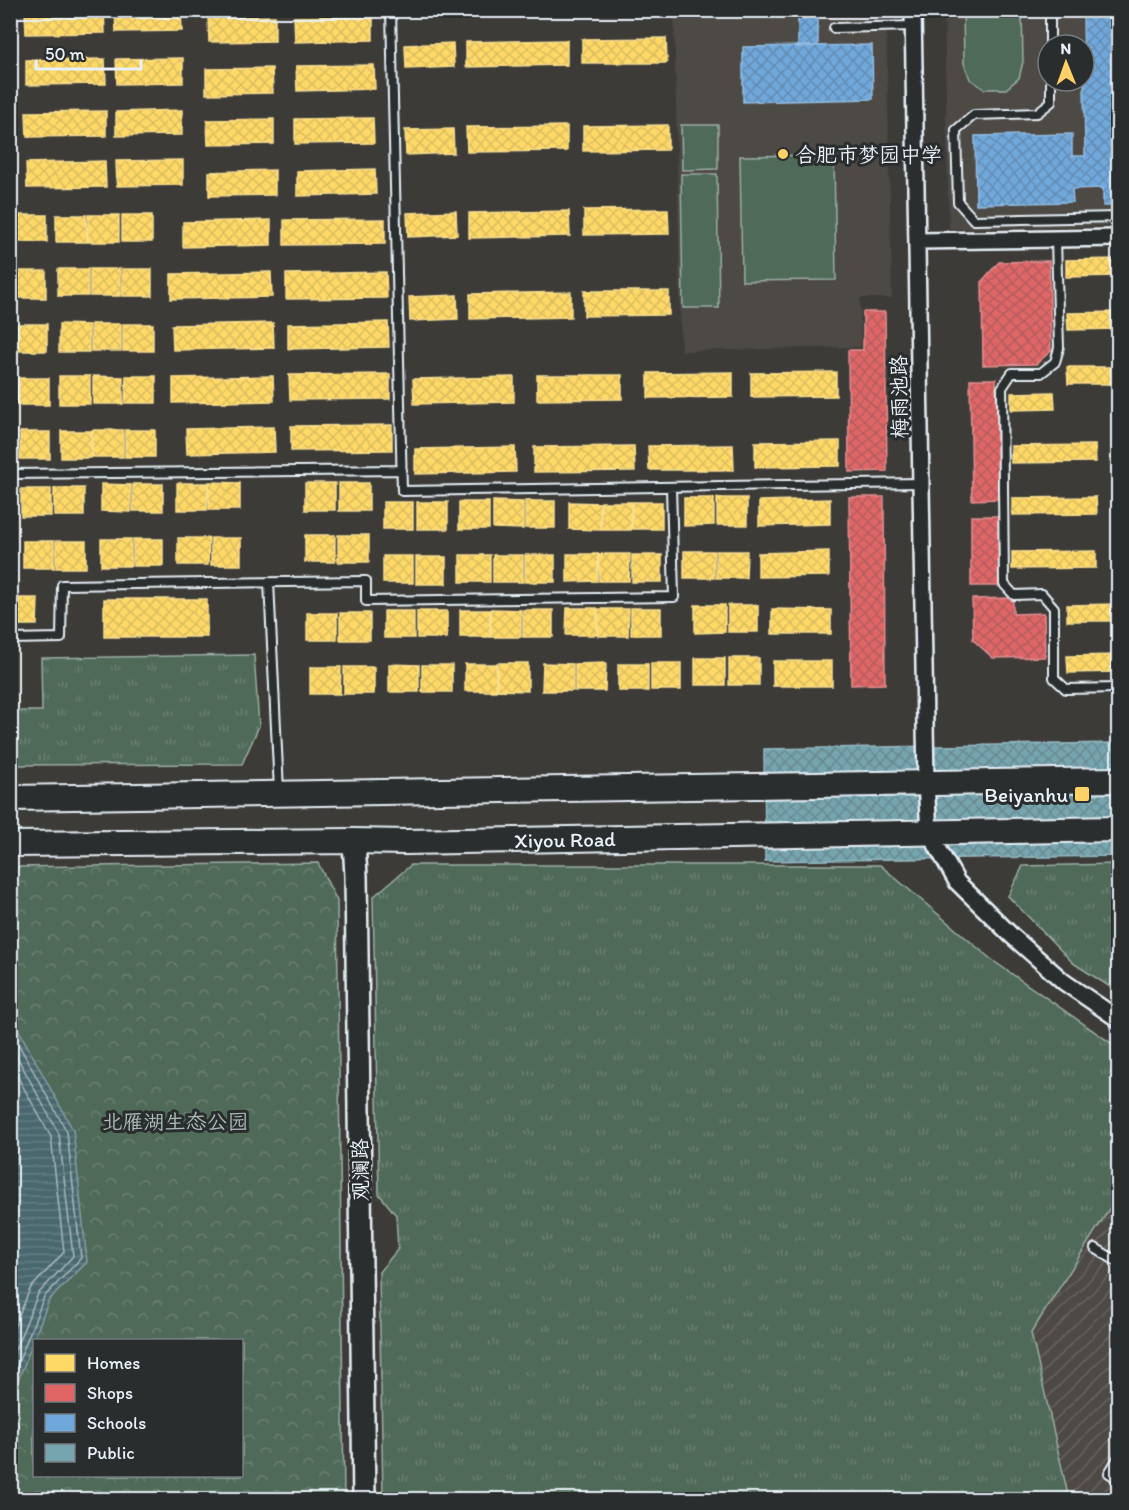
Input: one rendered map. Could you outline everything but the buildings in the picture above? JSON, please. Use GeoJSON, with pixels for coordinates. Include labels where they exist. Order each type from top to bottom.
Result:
{"type":"FeatureCollection","features":[{"type":"Feature","properties":{"kind":"main road"},"geometry":{"type":"LineString","coordinates":[[10,798],[1119,780]]}},
{"type":"Feature","properties":{"kind":"main road","name":"Xiyou Road"},"geometry":{"type":"LineString","coordinates":[[10,844],[406,842],[1119,829]]}},
{"type":"Feature","properties":{"kind":"street","name":"梅雨池路"},"geometry":{"type":"LineString","coordinates":[[913,10],[926,783],[929,832]]}},
{"type":"Feature","properties":{"kind":"street"},"geometry":{"type":"LineString","coordinates":[[917,241],[1119,238]]}},
{"type":"Feature","properties":{"kind":"street"},"geometry":{"type":"LineString","coordinates":[[929,832],[957,882],[1011,935],[1064,982],[1119,1019]]}},
{"type":"Feature","properties":{"kind":"street","name":"观澜路"},"geometry":{"type":"LineString","coordinates":[[354,841],[364,1500]]}},
{"type":"Feature","properties":{"kind":"lane"},"geometry":{"type":"LineString","coordinates":[[391,10],[402,492],[921,483]]}},
{"type":"Feature","properties":{"kind":"lane"},"geometry":{"type":"LineString","coordinates":[[1050,10],[1050,33]]}},
{"type":"Feature","properties":{"kind":"lane"},"geometry":{"type":"LineString","coordinates":[[834,28],[913,26]]}},
{"type":"Feature","properties":{"kind":"lane"},"geometry":{"type":"LineString","coordinates":[[1051,93],[1051,102],[1037,113],[974,115],[956,130],[957,202],[974,220],[1119,217]]}},
{"type":"Feature","properties":{"kind":"lane"},"geometry":{"type":"LineString","coordinates":[[1056,239],[1059,348],[1055,362],[1041,373],[1012,374],[1002,388],[1004,584],[1014,594],[1042,594],[1054,608],[1054,678],[1066,689],[1119,688]]}},
{"type":"Feature","properties":{"kind":"lane"},"geometry":{"type":"LineString","coordinates":[[10,474],[402,470]]}},
{"type":"Feature","properties":{"kind":"lane"},"geometry":{"type":"LineString","coordinates":[[10,639],[61,638],[62,585],[366,581],[366,601],[674,597],[671,487]]}},
{"type":"Feature","properties":{"kind":"lane"},"geometry":{"type":"LineString","coordinates":[[268,582],[280,793]]}},
{"type":"Feature","properties":{"kind":"lane"},"geometry":{"type":"LineString","coordinates":[[1095,1248],[1119,1262]]}},
{"type":"Feature","properties":{"kind":"lane"},"geometry":{"type":"LineString","coordinates":[[1119,1458],[1109,1473],[1119,1479]]}},
{"type":"Feature","properties":{"kind":"shaded area","name":"合肥市梦园中学"},"geometry":{"type":"Polygon","coordinates":[[[674,11],[886,11],[892,298],[860,298],[861,347],[681,351],[674,11]]]}},
{"type":"Feature","properties":{"kind":"shaded area"},"geometry":{"type":"Polygon","coordinates":[[[944,11],[1118,11],[1118,226],[949,229],[944,11]]]}},
{"type":"Feature","properties":{"kind":"shaded area"},"geometry":{"type":"Polygon","coordinates":[[[1118,1195],[1118,1499],[1069,1499],[1031,1333],[1118,1195]]]}},
{"type":"Feature","properties":{"kind":"green space"},"geometry":{"type":"Polygon","coordinates":[[[963,11],[1022,11],[1023,62],[1019,78],[1006,89],[984,89],[970,79],[964,63],[963,11]]]}},
{"type":"Feature","properties":{"kind":"green space"},"geometry":{"type":"Polygon","coordinates":[[[681,125],[718,125],[718,169],[682,170],[681,125]]]}},
{"type":"Feature","properties":{"kind":"green space"},"geometry":{"type":"Polygon","coordinates":[[[834,155],[836,280],[742,281],[740,156],[834,155]]]}},
{"type":"Feature","properties":{"kind":"green space"},"geometry":{"type":"Polygon","coordinates":[[[681,174],[717,174],[719,308],[683,308],[681,174]]]}},
{"type":"Feature","properties":{"kind":"green space"},"geometry":{"type":"Polygon","coordinates":[[[254,655],[259,726],[242,764],[11,765],[11,711],[42,711],[41,658],[254,655]]]}},
{"type":"Feature","properties":{"kind":"green space","name":"北雁湖生态公园"},"geometry":{"type":"Polygon","coordinates":[[[318,863],[337,901],[344,1499],[11,1499],[10,867],[318,863]]]}},
{"type":"Feature","properties":{"kind":"green space"},"geometry":{"type":"Polygon","coordinates":[[[1118,864],[1118,992],[1073,963],[1008,896],[1023,866],[1118,864]]]}},
{"type":"Feature","properties":{"kind":"green space"},"geometry":{"type":"Polygon","coordinates":[[[411,865],[880,865],[992,960],[1118,1048],[1118,1195],[1031,1333],[1069,1499],[383,1499],[379,1272],[398,1249],[396,1215],[379,1194],[373,897],[411,865]]]}},
{"type":"Feature","properties":{"kind":"water"},"geometry":{"type":"Polygon","coordinates":[[[11,1016],[73,1130],[87,1262],[49,1300],[11,1399],[11,1016]]]}},
{"type":"Feature","properties":{"kind":"place","name":"合肥市梦园中学"},"geometry":{"type":"Point","coordinates":[783,154]}},
{"type":"Feature","properties":{"kind":"place","name":"Beiyanhu"},"geometry":{"type":"Point","coordinates":[1082,794]}}]}
